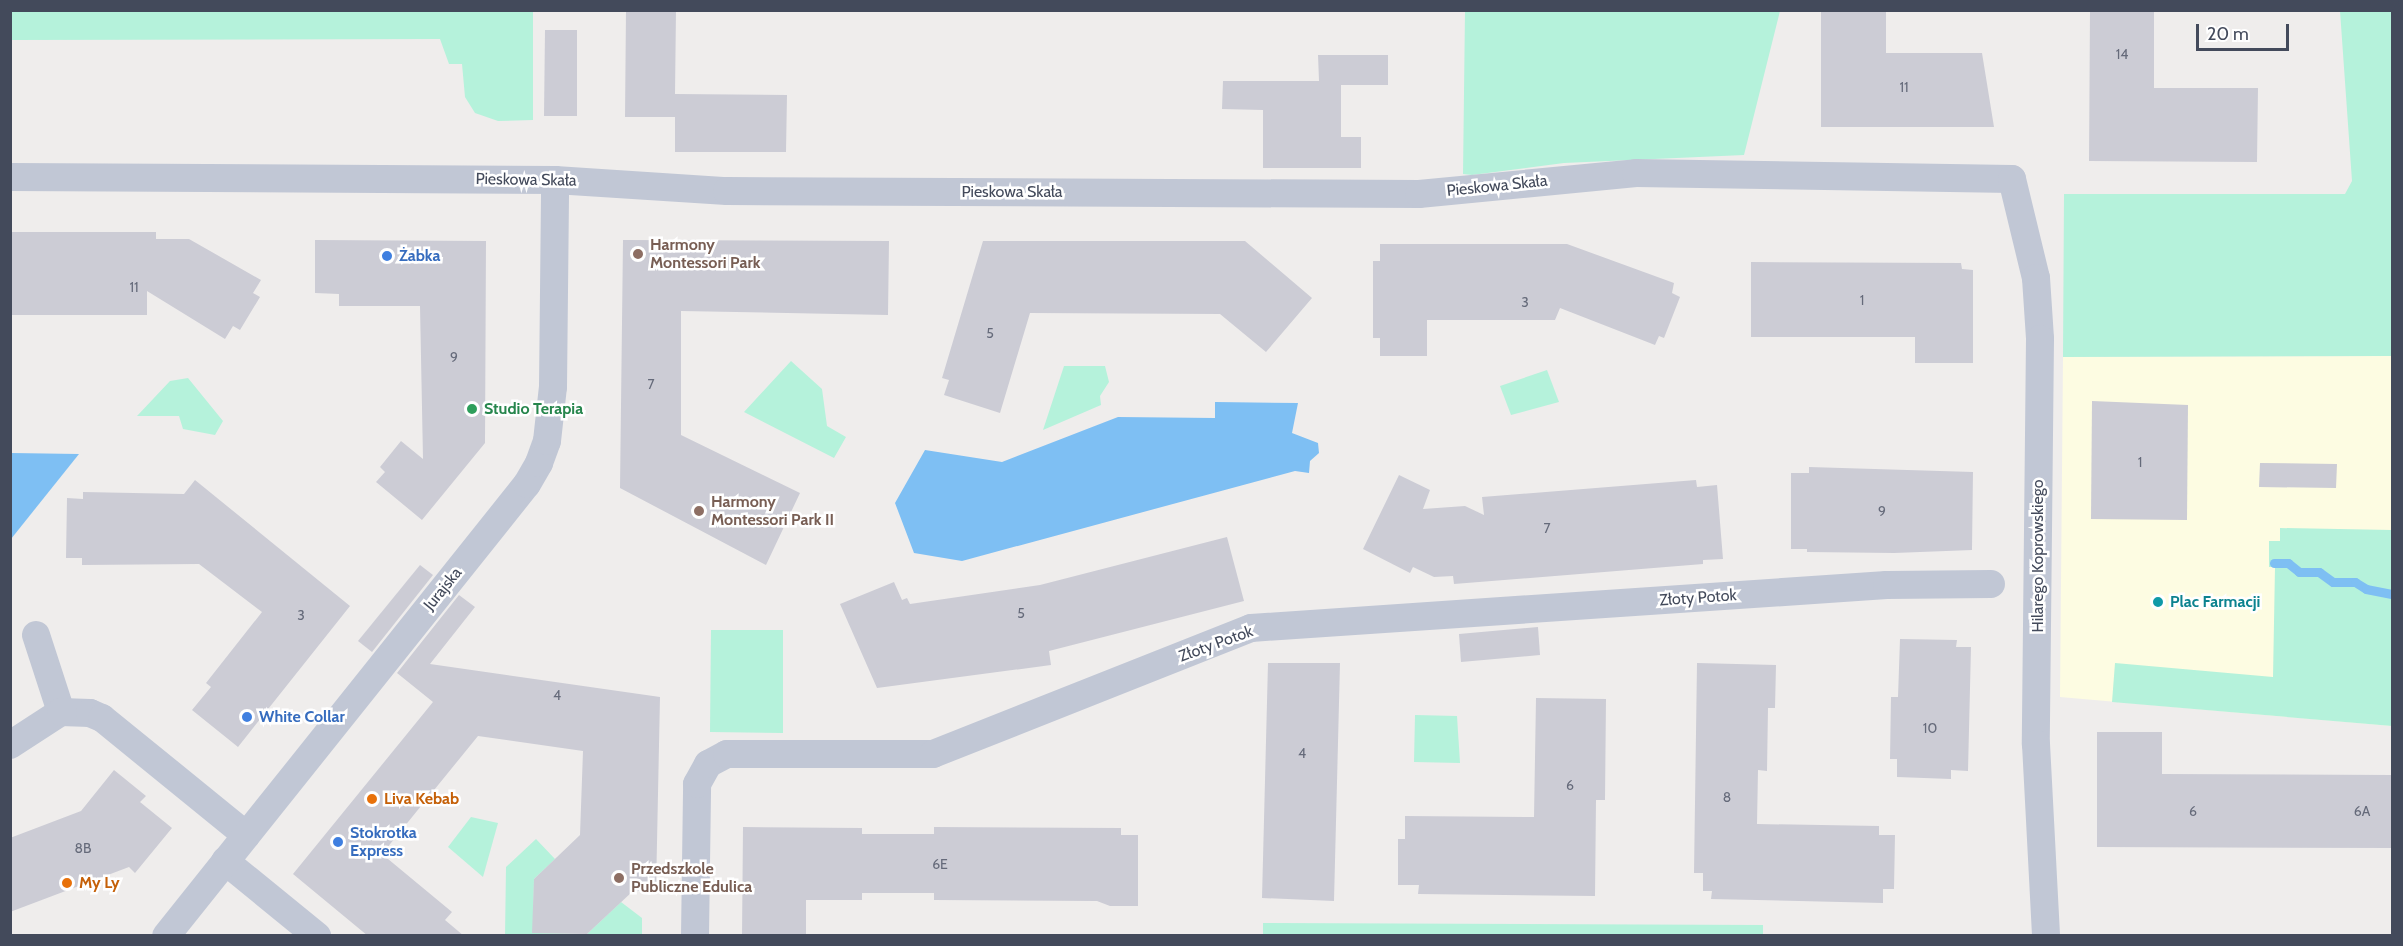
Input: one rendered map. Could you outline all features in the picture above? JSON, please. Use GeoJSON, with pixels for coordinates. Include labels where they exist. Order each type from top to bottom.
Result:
{"type":"FeatureCollection","features":[{"type":"Feature","properties":{"kind":"street","name":"Pieskowa Skała"},"geometry":{"type":"LineString","coordinates":[[10,177],[555,180],[727,190],[1419,194],[1636,173],[2012,178]]}},
{"type":"Feature","properties":{"kind":"street","name":"Hilarego Koprowskiego"},"geometry":{"type":"LineString","coordinates":[[2012,178],[2036,278],[2040,339],[2036,744],[2046,936]]}},
{"type":"Feature","properties":{"kind":"street","name":"Jurajska"},"geometry":{"type":"LineString","coordinates":[[166,936],[527,484],[539,463],[547,441],[553,387],[555,180]]}},
{"type":"Feature","properties":{"kind":"street","name":"Złoty Potok"},"geometry":{"type":"LineString","coordinates":[[695,936],[696,784],[708,764],[727,754],[933,754],[1251,628],[1887,585],[1991,584]]}},
{"type":"Feature","properties":{"kind":"street"},"geometry":{"type":"LineString","coordinates":[[36,635],[61,712]]}},
{"type":"Feature","properties":{"kind":"street"},"geometry":{"type":"LineString","coordinates":[[10,746],[61,712],[76,710],[102,718],[246,835]]}},
{"type":"Feature","properties":{"kind":"street"},"geometry":{"type":"LineString","coordinates":[[225,861],[317,936]]}},
{"type":"Feature","properties":{"kind":"shaded area"},"geometry":{"type":"Polygon","coordinates":[[[2392,356],[2392,726],[2060,697],[2063,357],[2392,356]]]}},
{"type":"Feature","properties":{"kind":"green space"},"geometry":{"type":"Polygon","coordinates":[[[10,11],[533,11],[533,120],[498,121],[475,113],[465,97],[462,64],[449,64],[440,39],[11,40],[10,11]]]}},
{"type":"Feature","properties":{"kind":"green space"},"geometry":{"type":"Polygon","coordinates":[[[1465,11],[1780,11],[1744,155],[1564,163],[1472,175],[1463,174],[1465,11]]]}},
{"type":"Feature","properties":{"kind":"green space"},"geometry":{"type":"Polygon","coordinates":[[[2340,11],[2392,11],[2392,356],[2063,357],[2064,194],[2345,194],[2352,181],[2340,11]]]}},
{"type":"Feature","properties":{"kind":"green space"},"geometry":{"type":"Polygon","coordinates":[[[791,361],[822,389],[827,426],[846,437],[834,458],[744,412],[791,361]]]}},
{"type":"Feature","properties":{"kind":"green space"},"geometry":{"type":"Polygon","coordinates":[[[1064,366],[1105,366],[1109,382],[1100,396],[1101,405],[1043,430],[1064,366]]]}},
{"type":"Feature","properties":{"kind":"green space"},"geometry":{"type":"Polygon","coordinates":[[[1547,370],[1559,402],[1511,415],[1500,386],[1547,370]]]}},
{"type":"Feature","properties":{"kind":"green space"},"geometry":{"type":"Polygon","coordinates":[[[188,378],[223,421],[215,435],[183,429],[179,416],[137,416],[170,381],[188,378]]]}},
{"type":"Feature","properties":{"kind":"green space"},"geometry":{"type":"Polygon","coordinates":[[[2280,528],[2392,530],[2392,726],[2112,702],[2115,663],[2273,677],[2275,567],[2269,567],[2269,541],[2280,541],[2280,528]]]}},
{"type":"Feature","properties":{"kind":"green space"},"geometry":{"type":"Polygon","coordinates":[[[711,630],[783,630],[783,733],[710,732],[711,630]]]}},
{"type":"Feature","properties":{"kind":"green space"},"geometry":{"type":"Polygon","coordinates":[[[1415,715],[1457,716],[1460,763],[1414,762],[1415,715]]]}},
{"type":"Feature","properties":{"kind":"green space"},"geometry":{"type":"Polygon","coordinates":[[[471,817],[498,823],[483,877],[448,847],[471,817]]]}},
{"type":"Feature","properties":{"kind":"green space"},"geometry":{"type":"Polygon","coordinates":[[[536,839],[555,859],[534,879],[533,933],[587,934],[621,902],[642,918],[642,935],[505,936],[506,867],[536,839]]]}},
{"type":"Feature","properties":{"kind":"green space"},"geometry":{"type":"Polygon","coordinates":[[[1263,923],[1763,925],[1763,935],[1263,936],[1263,923]]]}},
{"type":"Feature","properties":{"kind":"water"},"geometry":{"type":"Polygon","coordinates":[[[1215,402],[1298,403],[1292,433],[1318,443],[1319,453],[1310,461],[1309,473],[1295,471],[962,561],[914,553],[895,503],[925,450],[1002,462],[1118,417],[1215,418],[1215,402]]]}},
{"type":"Feature","properties":{"kind":"water"},"geometry":{"type":"Polygon","coordinates":[[[10,453],[79,454],[11,539],[10,453]]]}},
{"type":"Feature","properties":{"kind":"building"},"geometry":{"type":"Polygon","coordinates":[[[626,10],[676,10],[675,94],[787,95],[786,152],[675,152],[675,117],[625,117],[626,10]]]}},
{"type":"Feature","properties":{"kind":"building"},"geometry":{"type":"Polygon","coordinates":[[[1821,10],[1886,10],[1886,53],[1982,53],[1994,127],[1821,127],[1821,10]]]}},
{"type":"Feature","properties":{"kind":"building"},"geometry":{"type":"Polygon","coordinates":[[[2090,10],[2154,10],[2154,88],[2258,88],[2257,162],[2089,161],[2090,10]]]}},
{"type":"Feature","properties":{"kind":"building"},"geometry":{"type":"Polygon","coordinates":[[[545,30],[577,30],[577,116],[544,116],[545,30]]]}},
{"type":"Feature","properties":{"kind":"building"},"geometry":{"type":"Polygon","coordinates":[[[1318,55],[1388,55],[1388,85],[1341,85],[1341,137],[1361,137],[1361,168],[1263,168],[1263,110],[1222,109],[1223,81],[1319,81],[1318,55]]]}},
{"type":"Feature","properties":{"kind":"building"},"geometry":{"type":"Polygon","coordinates":[[[10,232],[156,232],[156,239],[189,239],[261,280],[253,293],[260,297],[240,330],[233,326],[225,339],[147,291],[147,315],[12,315],[10,232]]]}},
{"type":"Feature","properties":{"kind":"building"},"geometry":{"type":"Polygon","coordinates":[[[315,240],[486,241],[485,443],[422,520],[376,482],[385,472],[380,467],[401,441],[423,459],[420,306],[339,306],[339,294],[315,293],[315,240]]]}},
{"type":"Feature","properties":{"kind":"building"},"geometry":{"type":"Polygon","coordinates":[[[623,240],[889,241],[888,315],[681,311],[681,435],[800,493],[766,565],[620,488],[623,240]]]}},
{"type":"Feature","properties":{"kind":"building"},"geometry":{"type":"Polygon","coordinates":[[[983,241],[1245,241],[1312,298],[1266,352],[1220,314],[1030,313],[1000,413],[944,395],[949,380],[942,378],[983,241]]]}},
{"type":"Feature","properties":{"kind":"building"},"geometry":{"type":"Polygon","coordinates":[[[1380,244],[1567,244],[1674,283],[1672,293],[1680,297],[1664,338],[1659,336],[1655,345],[1560,308],[1555,320],[1427,320],[1427,356],[1380,356],[1380,338],[1373,338],[1373,261],[1380,261],[1380,244]]]}},
{"type":"Feature","properties":{"kind":"building"},"geometry":{"type":"Polygon","coordinates":[[[1751,262],[1961,263],[1962,269],[1973,270],[1973,363],[1915,363],[1915,337],[1751,337],[1751,262]]]}},
{"type":"Feature","properties":{"kind":"building"},"geometry":{"type":"Polygon","coordinates":[[[2092,401],[2188,405],[2187,520],[2091,519],[2092,401]]]}},
{"type":"Feature","properties":{"kind":"building"},"geometry":{"type":"Polygon","coordinates":[[[2260,463],[2337,464],[2336,488],[2259,487],[2260,463]]]}},
{"type":"Feature","properties":{"kind":"building"},"geometry":{"type":"Polygon","coordinates":[[[1809,467],[1973,472],[1972,550],[1894,553],[1807,552],[1807,549],[1791,549],[1791,473],[1809,473],[1809,467]]]}},
{"type":"Feature","properties":{"kind":"building"},"geometry":{"type":"Polygon","coordinates":[[[1399,475],[1430,490],[1423,509],[1465,506],[1484,515],[1482,497],[1696,480],[1697,487],[1717,485],[1723,559],[1703,560],[1703,564],[1454,584],[1453,576],[1434,577],[1413,567],[1410,573],[1363,549],[1399,475]]]}},
{"type":"Feature","properties":{"kind":"building"},"geometry":{"type":"Polygon","coordinates":[[[195,480],[350,606],[238,747],[192,710],[211,687],[206,683],[262,612],[199,564],[82,565],[82,558],[66,558],[67,498],[83,499],[83,492],[184,494],[195,480]]]}},
{"type":"Feature","properties":{"kind":"building"},"geometry":{"type":"Polygon","coordinates":[[[1227,537],[1244,601],[1049,651],[1051,665],[877,688],[840,604],[894,582],[902,600],[907,598],[910,604],[1040,585],[1227,537]]]}},
{"type":"Feature","properties":{"kind":"building"},"geometry":{"type":"Polygon","coordinates":[[[420,565],[433,575],[372,652],[358,641],[420,565]]]}},
{"type":"Feature","properties":{"kind":"building"},"geometry":{"type":"Polygon","coordinates":[[[459,595],[475,607],[430,664],[660,697],[656,891],[633,891],[587,934],[532,933],[534,879],[580,835],[583,751],[478,736],[382,854],[452,912],[445,920],[464,936],[368,936],[293,874],[433,702],[397,673],[459,595]]]}},
{"type":"Feature","properties":{"kind":"building"},"geometry":{"type":"Polygon","coordinates":[[[1538,627],[1540,655],[1461,662],[1459,634],[1538,627]]]}},
{"type":"Feature","properties":{"kind":"building"},"geometry":{"type":"Polygon","coordinates":[[[1900,639],[1957,640],[1956,647],[1971,647],[1968,771],[1951,770],[1951,779],[1897,777],[1897,759],[1890,759],[1891,697],[1898,697],[1900,639]]]}},
{"type":"Feature","properties":{"kind":"building"},"geometry":{"type":"Polygon","coordinates":[[[1268,663],[1340,663],[1334,901],[1262,898],[1268,663]]]}},
{"type":"Feature","properties":{"kind":"building"},"geometry":{"type":"Polygon","coordinates":[[[1697,663],[1776,665],[1775,708],[1768,708],[1767,771],[1758,770],[1757,824],[1879,826],[1879,835],[1895,835],[1894,889],[1883,889],[1883,903],[1711,899],[1712,891],[1703,891],[1703,873],[1694,873],[1697,663]]]}},
{"type":"Feature","properties":{"kind":"building"},"geometry":{"type":"Polygon","coordinates":[[[1536,698],[1606,699],[1605,800],[1596,800],[1595,896],[1418,894],[1419,885],[1398,885],[1398,839],[1405,839],[1405,816],[1534,817],[1536,698]]]}},
{"type":"Feature","properties":{"kind":"building"},"geometry":{"type":"Polygon","coordinates":[[[2097,732],[2162,732],[2162,774],[2392,775],[2392,848],[2097,847],[2097,732]]]}},
{"type":"Feature","properties":{"kind":"building"},"geometry":{"type":"Polygon","coordinates":[[[114,770],[146,796],[140,802],[172,828],[135,873],[129,867],[10,912],[10,838],[81,811],[114,770]]]}},
{"type":"Feature","properties":{"kind":"building"},"geometry":{"type":"Polygon","coordinates":[[[743,827],[862,828],[862,834],[934,834],[934,827],[1121,828],[1121,835],[1138,835],[1138,906],[1110,906],[1097,901],[934,900],[934,893],[862,893],[862,900],[806,900],[806,936],[742,936],[743,827]]]}},
{"type":"Feature","properties":{"kind":"waterway"},"geometry":{"type":"LineString","coordinates":[[2274,563],[2288,563],[2299,572],[2319,572],[2333,582],[2355,582],[2366,589],[2392,594]]}},
{"type":"Feature","properties":{"kind":"place","name":"Harmony Montessori Park"},"geometry":{"type":"Point","coordinates":[638,254]}},
{"type":"Feature","properties":{"kind":"place","name":"Żabka"},"geometry":{"type":"Point","coordinates":[387,256]}},
{"type":"Feature","properties":{"kind":"place","name":"Studio Terapia"},"geometry":{"type":"Point","coordinates":[472,409]}},
{"type":"Feature","properties":{"kind":"place","name":"Harmony Montessori Park II"},"geometry":{"type":"Point","coordinates":[699,511]}},
{"type":"Feature","properties":{"kind":"place","name":"Plac Farmacji"},"geometry":{"type":"Point","coordinates":[2158,602]}},
{"type":"Feature","properties":{"kind":"place","name":"White Collar"},"geometry":{"type":"Point","coordinates":[247,717]}},
{"type":"Feature","properties":{"kind":"place","name":"Liva Kebab"},"geometry":{"type":"Point","coordinates":[372,799]}},
{"type":"Feature","properties":{"kind":"place","name":"Stokrotka Express"},"geometry":{"type":"Point","coordinates":[338,842]}},
{"type":"Feature","properties":{"kind":"place","name":"Przedszkole Publiczne Edulica"},"geometry":{"type":"Point","coordinates":[619,878]}},
{"type":"Feature","properties":{"kind":"place","name":"My Ly"},"geometry":{"type":"Point","coordinates":[67,883]}}]}
